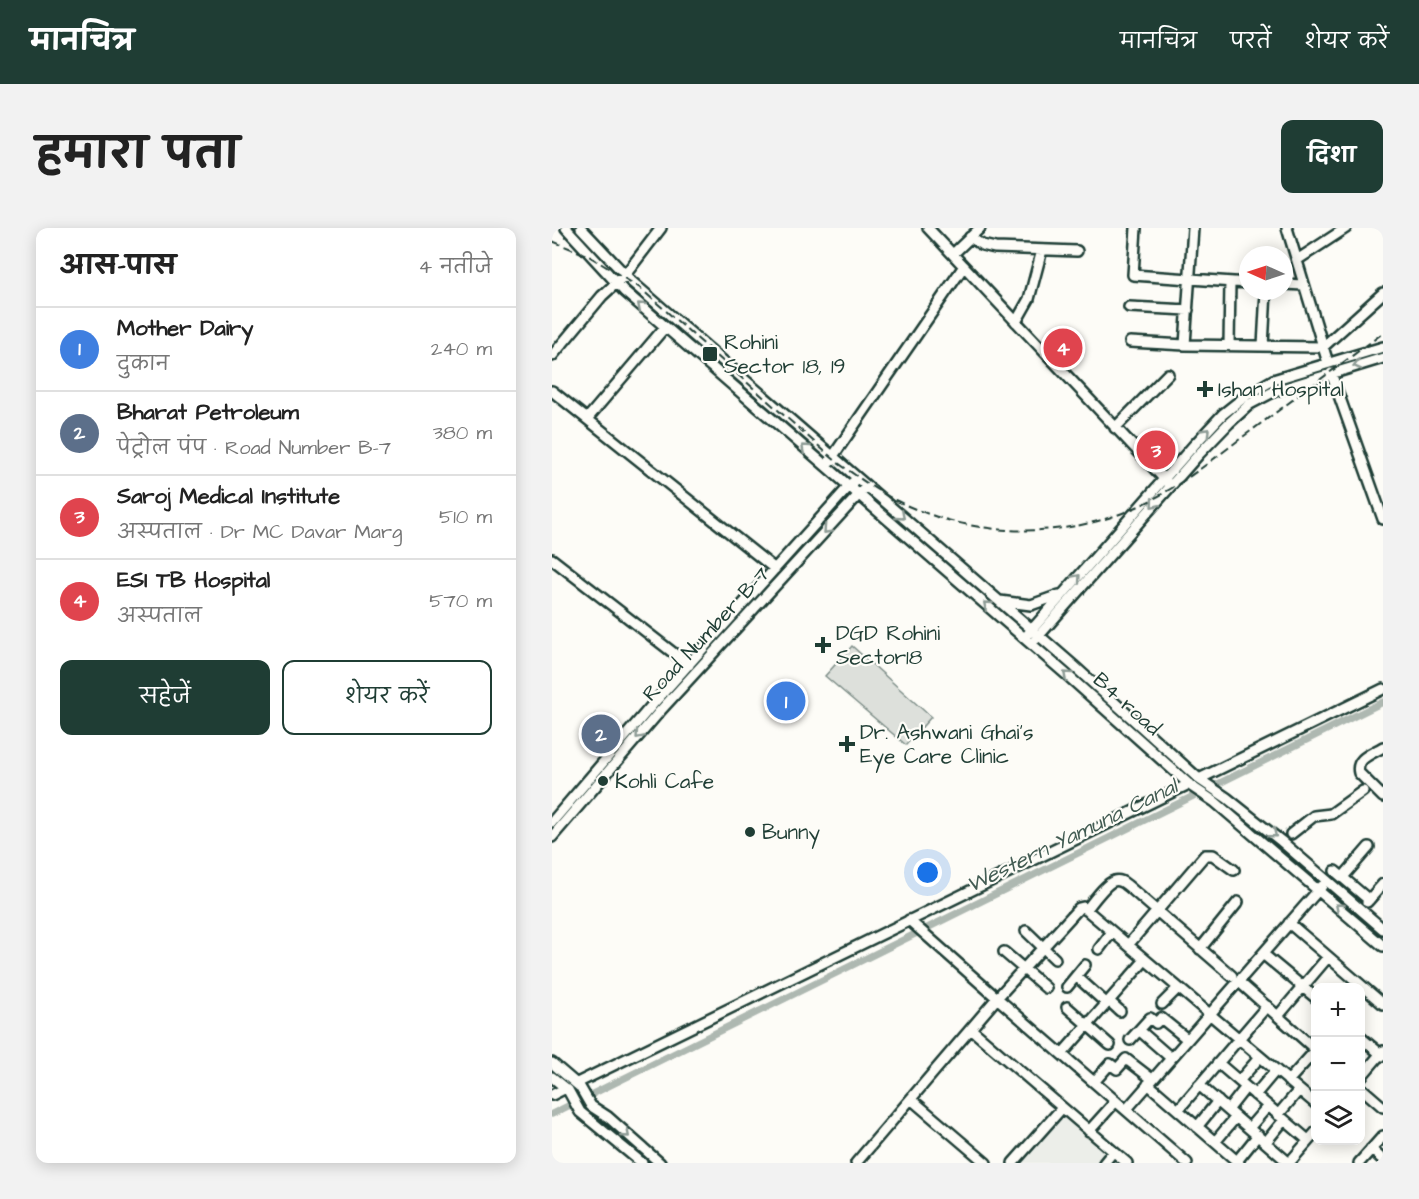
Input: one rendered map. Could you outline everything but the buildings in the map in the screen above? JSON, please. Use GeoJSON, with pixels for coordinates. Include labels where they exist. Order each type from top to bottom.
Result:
{"type":"FeatureCollection","features":[{"type":"Feature","properties":{"kind":"street","name":"B4 road"},"geometry":{"type":"LineString","coordinates":[[566,228],[617,284],[665,327],[1027,640],[1190,785],[1215,802],[1383,946]]}},
{"type":"Feature","properties":{"kind":"street","name":"B4 road"},"geometry":{"type":"LineString","coordinates":[[581,228],[625,275],[998,600],[1201,781],[1227,798],[1360,910],[1381,924]]}},
{"type":"Feature","properties":{"kind":"street"},"geometry":{"type":"LineString","coordinates":[[552,356],[602,296],[625,275],[662,228]]}},
{"type":"Feature","properties":{"kind":"street"},"geometry":{"type":"LineString","coordinates":[[928,228],[1167,482]]}},
{"type":"Feature","properties":{"kind":"street"},"geometry":{"type":"LineString","coordinates":[[953,254],[980,228]]}},
{"type":"Feature","properties":{"kind":"street"},"geometry":{"type":"LineString","coordinates":[[1136,228],[1132,272],[1134,275],[1239,282]]}},
{"type":"Feature","properties":{"kind":"street"},"geometry":{"type":"LineString","coordinates":[[1185,345],[1192,228]]}},
{"type":"Feature","properties":{"kind":"street"},"geometry":{"type":"LineString","coordinates":[[1287,228],[1323,347],[1383,519]]}},
{"type":"Feature","properties":{"kind":"street"},"geometry":{"type":"LineString","coordinates":[[1297,260],[1346,228]]}},
{"type":"Feature","properties":{"kind":"street"},"geometry":{"type":"LineString","coordinates":[[970,237],[987,247],[1077,251]]}},
{"type":"Feature","properties":{"kind":"street"},"geometry":{"type":"LineString","coordinates":[[1016,322],[1029,299],[1042,250]]}},
{"type":"Feature","properties":{"kind":"street"},"geometry":{"type":"LineString","coordinates":[[826,466],[964,266]]}},
{"type":"Feature","properties":{"kind":"street"},"geometry":{"type":"LineString","coordinates":[[1229,345],[1230,282]]}},
{"type":"Feature","properties":{"kind":"street"},"geometry":{"type":"LineString","coordinates":[[1293,284],[1303,285]]}},
{"type":"Feature","properties":{"kind":"street"},"geometry":{"type":"LineString","coordinates":[[1130,342],[1323,347],[1383,293]]}},
{"type":"Feature","properties":{"kind":"street"},"geometry":{"type":"LineString","coordinates":[[1263,346],[1266,300]]}},
{"type":"Feature","properties":{"kind":"street"},"geometry":{"type":"LineString","coordinates":[[1130,307],[1188,310]]}},
{"type":"Feature","properties":{"kind":"street"},"geometry":{"type":"LineString","coordinates":[[587,419],[665,327]]}},
{"type":"Feature","properties":{"kind":"street"},"geometry":{"type":"LineString","coordinates":[[1330,368],[1383,347]]}},
{"type":"Feature","properties":{"kind":"street"},"geometry":{"type":"LineString","coordinates":[[1027,640],[1167,482],[1223,414],[1247,395],[1273,380],[1383,358]]}},
{"type":"Feature","properties":{"kind":"street"},"geometry":{"type":"LineString","coordinates":[[1115,428],[1168,374]]}},
{"type":"Feature","properties":{"kind":"street"},"geometry":{"type":"LineString","coordinates":[[552,391],[775,569]]}},
{"type":"Feature","properties":{"kind":"street","name":"Road Number B-7"},"geometry":{"type":"LineString","coordinates":[[552,837],[689,665],[857,478]]}},
{"type":"Feature","properties":{"kind":"street"},"geometry":{"type":"LineString","coordinates":[[1035,633],[1063,593],[1167,482]]}},
{"type":"Feature","properties":{"kind":"street","name":"Road Number B-7"},"geometry":{"type":"LineString","coordinates":[[552,822],[657,707],[867,486]]}},
{"type":"Feature","properties":{"kind":"street"},"geometry":{"type":"LineString","coordinates":[[930,556],[938,548]]}},
{"type":"Feature","properties":{"kind":"street"},"geometry":{"type":"LineString","coordinates":[[552,559],[689,665]]}},
{"type":"Feature","properties":{"kind":"street"},"geometry":{"type":"LineString","coordinates":[[998,600],[1031,605],[1042,603],[1063,593]]}},
{"type":"Feature","properties":{"kind":"street"},"geometry":{"type":"LineString","coordinates":[[1201,781],[1383,689]]}},
{"type":"Feature","properties":{"kind":"street"},"geometry":{"type":"LineString","coordinates":[[1383,747],[1358,763],[1359,773],[1383,797]]}},
{"type":"Feature","properties":{"kind":"street"},"geometry":{"type":"LineString","coordinates":[[578,1085],[1190,785]]}},
{"type":"Feature","properties":{"kind":"street"},"geometry":{"type":"LineString","coordinates":[[1291,834],[1314,816],[1331,814],[1363,791]]}},
{"type":"Feature","properties":{"kind":"street"},"geometry":{"type":"LineString","coordinates":[[552,803],[561,811],[565,821]]}},
{"type":"Feature","properties":{"kind":"street"},"geometry":{"type":"LineString","coordinates":[[1368,846],[1339,874],[1369,900]]}},
{"type":"Feature","properties":{"kind":"street"},"geometry":{"type":"LineString","coordinates":[[1128,945],[1205,855],[1213,855],[1234,870]]}},
{"type":"Feature","properties":{"kind":"street"},"geometry":{"type":"LineString","coordinates":[[1086,910],[1108,885],[1115,880],[1120,881],[1311,1046]]}},
{"type":"Feature","properties":{"kind":"street"},"geometry":{"type":"LineString","coordinates":[[1126,1110],[1209,1014],[1235,979],[1263,954],[1326,880]]}},
{"type":"Feature","properties":{"kind":"street"},"geometry":{"type":"LineString","coordinates":[[1360,910],[1383,884]]}},
{"type":"Feature","properties":{"kind":"street"},"geometry":{"type":"LineString","coordinates":[[1200,949],[1238,902]]}},
{"type":"Feature","properties":{"kind":"street"},"geometry":{"type":"LineString","coordinates":[[856,1163],[997,998],[1079,908],[1086,910],[1311,1100]]}},
{"type":"Feature","properties":{"kind":"street"},"geometry":{"type":"LineString","coordinates":[[912,923],[1187,1163]]}},
{"type":"Feature","properties":{"kind":"street"},"geometry":{"type":"LineString","coordinates":[[1289,923],[1353,983]]}},
{"type":"Feature","properties":{"kind":"street"},"geometry":{"type":"LineString","coordinates":[[1369,934],[1381,924]]}},
{"type":"Feature","properties":{"kind":"street"},"geometry":{"type":"LineString","coordinates":[[1026,931],[1055,959]]}},
{"type":"Feature","properties":{"kind":"street"},"geometry":{"type":"LineString","coordinates":[[1099,949],[1112,932]]}},
{"type":"Feature","properties":{"kind":"street"},"geometry":{"type":"LineString","coordinates":[[1004,952],[1046,988]]}},
{"type":"Feature","properties":{"kind":"street"},"geometry":{"type":"LineString","coordinates":[[1263,954],[1311,994]]}},
{"type":"Feature","properties":{"kind":"street"},"geometry":{"type":"LineString","coordinates":[[1278,1016],[1328,957]]}},
{"type":"Feature","properties":{"kind":"street"},"geometry":{"type":"LineString","coordinates":[[1062,1054],[1145,960]]}},
{"type":"Feature","properties":{"kind":"street"},"geometry":{"type":"LineString","coordinates":[[1066,987],[1085,965]]}},
{"type":"Feature","properties":{"kind":"street"},"geometry":{"type":"LineString","coordinates":[[1076,976],[1120,1011]]}},
{"type":"Feature","properties":{"kind":"street"},"geometry":{"type":"LineString","coordinates":[[1162,1004],[1178,987]]}},
{"type":"Feature","properties":{"kind":"street"},"geometry":{"type":"LineString","coordinates":[[1365,995],[1383,1004]]}},
{"type":"Feature","properties":{"kind":"street"},"geometry":{"type":"LineString","coordinates":[[1178,1110],[1267,1006]]}},
{"type":"Feature","properties":{"kind":"street"},"geometry":{"type":"LineString","coordinates":[[1067,1007],[1110,1045]]}},
{"type":"Feature","properties":{"kind":"street"},"geometry":{"type":"LineString","coordinates":[[1130,1040],[1150,1018],[1156,1023],[1161,1018],[1187,1040]]}},
{"type":"Feature","properties":{"kind":"street"},"geometry":{"type":"LineString","coordinates":[[971,1029],[1126,1163]]}},
{"type":"Feature","properties":{"kind":"street"},"geometry":{"type":"LineString","coordinates":[[1138,1030],[1171,1058]]}},
{"type":"Feature","properties":{"kind":"street"},"geometry":{"type":"LineString","coordinates":[[1365,1041],[1382,1053],[1365,1072]]}},
{"type":"Feature","properties":{"kind":"street"},"geometry":{"type":"LineString","coordinates":[[1288,1081],[1311,1055]]}},
{"type":"Feature","properties":{"kind":"street"},"geometry":{"type":"LineString","coordinates":[[1228,1110],[1260,1057]]}},
{"type":"Feature","properties":{"kind":"street"},"geometry":{"type":"LineString","coordinates":[[1094,1082],[1110,1064],[1117,1069],[1126,1059],[1178,1110],[1238,1162],[1258,1135]]}},
{"type":"Feature","properties":{"kind":"street"},"geometry":{"type":"LineString","coordinates":[[552,1063],[578,1085],[591,1106],[660,1163]]}},
{"type":"Feature","properties":{"kind":"street"},"geometry":{"type":"LineString","coordinates":[[1218,1063],[1308,1140]]}},
{"type":"Feature","properties":{"kind":"street"},"geometry":{"type":"LineString","coordinates":[[1255,1095],[1276,1070]]}},
{"type":"Feature","properties":{"kind":"street"},"geometry":{"type":"LineString","coordinates":[[552,1077],[567,1089],[580,1112],[636,1161],[643,1148]]}},
{"type":"Feature","properties":{"kind":"street"},"geometry":{"type":"LineString","coordinates":[[1199,1085],[1289,1163],[1311,1137]]}},
{"type":"Feature","properties":{"kind":"street"},"geometry":{"type":"LineString","coordinates":[[552,1095],[567,1089]]}},
{"type":"Feature","properties":{"kind":"street"},"geometry":{"type":"LineString","coordinates":[[1266,1142],[1299,1090]]}},
{"type":"Feature","properties":{"kind":"street"},"geometry":{"type":"LineString","coordinates":[[1365,1091],[1383,1107]]}},
{"type":"Feature","properties":{"kind":"street"},"geometry":{"type":"LineString","coordinates":[[911,1099],[987,1163]]}},
{"type":"Feature","properties":{"kind":"street"},"geometry":{"type":"LineString","coordinates":[[1089,1131],[1116,1101]]}},
{"type":"Feature","properties":{"kind":"street"},"geometry":{"type":"LineString","coordinates":[[1197,1127],[1218,1101]]}},
{"type":"Feature","properties":{"kind":"street"},"geometry":{"type":"LineString","coordinates":[[1249,1128],[1268,1106]]}},
{"type":"Feature","properties":{"kind":"street"},"geometry":{"type":"LineString","coordinates":[[1013,1163],[1062,1108]]}},
{"type":"Feature","properties":{"kind":"street"},"geometry":{"type":"LineString","coordinates":[[1215,1142],[1236,1117]]}},
{"type":"Feature","properties":{"kind":"street"},"geometry":{"type":"LineString","coordinates":[[1359,1163],[1383,1136]]}},
{"type":"Feature","properties":{"kind":"street"},"geometry":{"type":"LineString","coordinates":[[1371,1149],[1383,1160]]}},
{"type":"Feature","properties":{"kind":"street"},"geometry":{"type":"LineString","coordinates":[[1104,1163],[1113,1152]]}},
{"type":"Feature","properties":{"kind":"shaded area"},"geometry":{"type":"Polygon","coordinates":[[[852,646],[931,717],[906,745],[825,676],[852,646]]]}},
{"type":"Feature","properties":{"kind":"shaded area"},"geometry":{"type":"Polygon","coordinates":[[[1062,1114],[1108,1153],[1099,1163],[1020,1163],[1062,1114]]]}},
{"type":"Feature","properties":{"kind":"waterway","name":"Western Yamuna Canal"},"geometry":{"type":"LineString","coordinates":[[552,1114],[1383,702]]}},
{"type":"Feature","properties":{"kind":"railway"},"geometry":{"type":"LineString","coordinates":[[552,241],[589,256],[640,288],[838,463],[866,483],[922,512],[979,527],[1009,530],[1068,527],[1097,521],[1141,505],[1202,468],[1383,333]]}},
{"type":"Feature","properties":{"kind":"place","name":"ESI TB Hospital"},"geometry":{"type":"Point","coordinates":[1063,348]}},
{"type":"Feature","properties":{"kind":"place","name":"Rohini Sector 18, 19"},"geometry":{"type":"Point","coordinates":[710,354]}},
{"type":"Feature","properties":{"kind":"place","name":"Ishan Hospital"},"geometry":{"type":"Point","coordinates":[1205,389]}},
{"type":"Feature","properties":{"kind":"place","name":"Saroj Medical Institute"},"geometry":{"type":"Point","coordinates":[1156,450]}},
{"type":"Feature","properties":{"kind":"place","name":"DGD Rohini Sector18"},"geometry":{"type":"Point","coordinates":[823,645]}},
{"type":"Feature","properties":{"kind":"place","name":"Mother Dairy"},"geometry":{"type":"Point","coordinates":[786,701]}},
{"type":"Feature","properties":{"kind":"place","name":"Bharat Petroleum"},"geometry":{"type":"Point","coordinates":[601,734]}},
{"type":"Feature","properties":{"kind":"place","name":"Dr. Ashwani Ghai's Eye Care Clinic"},"geometry":{"type":"Point","coordinates":[847,744]}},
{"type":"Feature","properties":{"kind":"place","name":"Kohli Cafe"},"geometry":{"type":"Point","coordinates":[603,781]}},
{"type":"Feature","properties":{"kind":"place","name":"Bunny"},"geometry":{"type":"Point","coordinates":[750,832]}}]}
